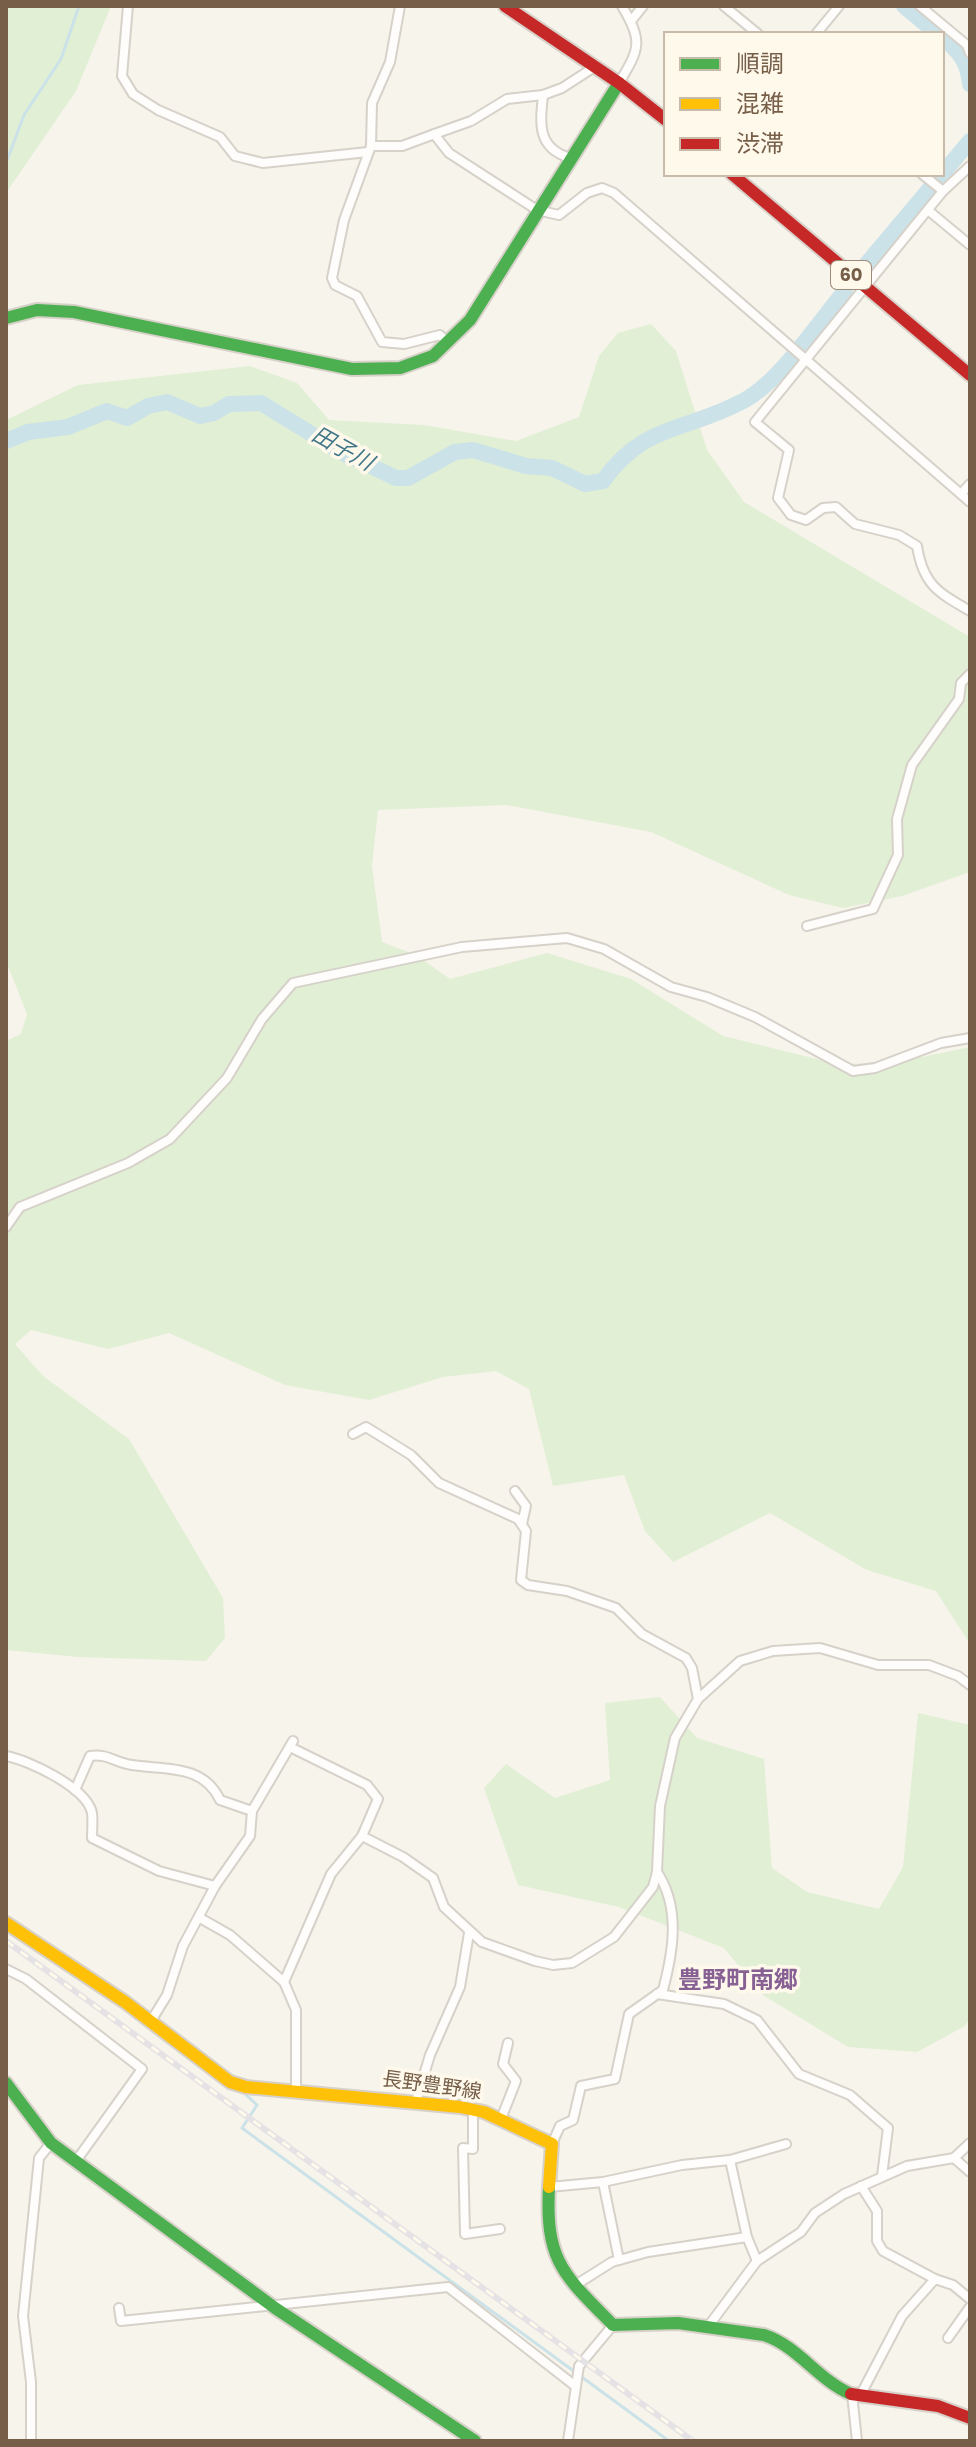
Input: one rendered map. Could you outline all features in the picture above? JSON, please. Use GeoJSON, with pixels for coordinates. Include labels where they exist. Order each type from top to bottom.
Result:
{"type":"FeatureCollection","features":[{"type":"Feature","properties":{"kind":"main road"},"geometry":{"type":"LineString","coordinates":[[505,6],[596,66],[664,118]]}},
{"type":"Feature","properties":{"kind":"main road"},"geometry":{"type":"LineString","coordinates":[[6,318],[37,310],[74,312],[352,369],[400,368],[433,356],[470,320],[619,83]]}},
{"type":"Feature","properties":{"kind":"main road","name":"60"},"geometry":{"type":"LineString","coordinates":[[734,176],[970,375]]}},
{"type":"Feature","properties":{"kind":"main road","name":"長野豊野線"},"geometry":{"type":"LineString","coordinates":[[6,1923],[151,2021],[230,2082],[246,2087],[416,2101],[473,2110],[501,2119],[552,2144]]}},
{"type":"Feature","properties":{"kind":"main road"},"geometry":{"type":"LineString","coordinates":[[6,2083],[51,2143],[275,2308],[475,2441]]}},
{"type":"Feature","properties":{"kind":"main road"},"geometry":{"type":"LineString","coordinates":[[552,2144],[548,2213],[556,2257],[561,2270],[574,2286],[613,2325],[681,2320],[774,2338],[823,2381],[856,2395],[949,2407],[970,2418]]}},
{"type":"Feature","properties":{"kind":"street"},"geometry":{"type":"LineString","coordinates":[[128,6],[122,76],[133,94],[158,110],[220,137],[235,156],[263,163],[402,146],[471,121],[507,99],[543,95],[596,66]]}},
{"type":"Feature","properties":{"kind":"street"},"geometry":{"type":"LineString","coordinates":[[400,6],[390,62],[372,103],[370,149],[344,220],[332,269],[335,285],[357,296],[382,342],[404,344],[440,335],[448,343]]}},
{"type":"Feature","properties":{"kind":"street"},"geometry":{"type":"LineString","coordinates":[[619,83],[638,47],[631,21],[622,6]]}},
{"type":"Feature","properties":{"kind":"street"},"geometry":{"type":"LineString","coordinates":[[631,21],[643,6]]}},
{"type":"Feature","properties":{"kind":"street"},"geometry":{"type":"LineString","coordinates":[[724,6],[756,32]]}},
{"type":"Feature","properties":{"kind":"street"},"geometry":{"type":"LineString","coordinates":[[818,32],[839,6]]}},
{"type":"Feature","properties":{"kind":"street"},"geometry":{"type":"LineString","coordinates":[[920,6],[967,45],[970,53]]}},
{"type":"Feature","properties":{"kind":"street"},"geometry":{"type":"LineString","coordinates":[[543,95],[539,131],[551,149],[570,158]]}},
{"type":"Feature","properties":{"kind":"street"},"geometry":{"type":"LineString","coordinates":[[434,134],[449,153],[537,210],[559,215],[587,193],[602,188],[614,193],[970,502]]}},
{"type":"Feature","properties":{"kind":"street"},"geometry":{"type":"LineString","coordinates":[[970,166],[941,190],[929,211],[802,359],[755,422],[789,450],[778,498],[791,515],[806,520],[823,508],[836,507],[855,524],[899,535],[917,546],[921,573],[947,598],[970,611]]}},
{"type":"Feature","properties":{"kind":"street"},"geometry":{"type":"LineString","coordinates":[[925,177],[941,190]]}},
{"type":"Feature","properties":{"kind":"street"},"geometry":{"type":"LineString","coordinates":[[929,211],[970,245]]}},
{"type":"Feature","properties":{"kind":"street"},"geometry":{"type":"LineString","coordinates":[[961,494],[970,484]]}},
{"type":"Feature","properties":{"kind":"street"},"geometry":{"type":"LineString","coordinates":[[807,926],[873,909],[898,855],[897,819],[912,765],[959,699],[961,683],[970,674]]}},
{"type":"Feature","properties":{"kind":"street"},"geometry":{"type":"LineString","coordinates":[[6,1227],[20,1207],[128,1163],[170,1139],[227,1078],[262,1019],[293,983],[462,947],[567,938],[604,949],[671,987],[707,997],[755,1017],[853,1071],[875,1068],[941,1043],[970,1038]]}},
{"type":"Feature","properties":{"kind":"street"},"geometry":{"type":"LineString","coordinates":[[353,1434],[366,1427],[411,1455],[439,1483],[518,1519],[526,1531],[521,1580],[528,1585],[567,1591],[616,1608],[642,1634],[686,1658],[692,1668],[698,1699]]}},
{"type":"Feature","properties":{"kind":"street"},"geometry":{"type":"LineString","coordinates":[[515,1491],[526,1506],[522,1525]]}},
{"type":"Feature","properties":{"kind":"street"},"geometry":{"type":"LineString","coordinates":[[362,1836],[433,1878],[444,1907],[482,1942],[535,1961],[553,1965],[572,1963],[598,1950],[626,1926],[653,1887],[657,1872],[660,1806],[675,1738],[698,1699],[740,1661],[773,1651],[820,1648],[878,1665],[929,1665],[958,1676],[970,1685]]}},
{"type":"Feature","properties":{"kind":"street"},"geometry":{"type":"LineString","coordinates":[[151,2021],[167,1995],[183,1946],[215,1886],[250,1836],[252,1811],[292,1744],[367,1785],[378,1799],[362,1836],[331,1874],[284,1982]]}},
{"type":"Feature","properties":{"kind":"street"},"geometry":{"type":"LineString","coordinates":[[75,1790],[90,1756],[101,1754],[130,1765],[164,1765],[198,1777],[216,1791],[220,1800],[252,1811]]}},
{"type":"Feature","properties":{"kind":"street"},"geometry":{"type":"LineString","coordinates":[[6,1756],[25,1759],[75,1790],[92,1811],[92,1838],[159,1871],[215,1886]]}},
{"type":"Feature","properties":{"kind":"street"},"geometry":{"type":"LineString","coordinates":[[552,2144],[560,2126],[573,2120],[581,2086],[615,2079],[629,2014],[663,1990],[673,1951],[667,1893],[657,1872]]}},
{"type":"Feature","properties":{"kind":"street"},"geometry":{"type":"LineString","coordinates":[[200,1918],[230,1935],[284,1982],[296,2010],[296,2090]]}},
{"type":"Feature","properties":{"kind":"street"},"geometry":{"type":"LineString","coordinates":[[416,2101],[430,2055],[460,1987],[469,1933]]}},
{"type":"Feature","properties":{"kind":"street"},"geometry":{"type":"LineString","coordinates":[[6,1969],[26,1979],[142,2069],[76,2161]]}},
{"type":"Feature","properties":{"kind":"street"},"geometry":{"type":"LineString","coordinates":[[657,1994],[724,2004],[757,2020],[799,2074],[850,2095],[888,2128],[882,2176]]}},
{"type":"Feature","properties":{"kind":"street"},"geometry":{"type":"LineString","coordinates":[[501,2119],[516,2081],[503,2064],[508,2043]]}},
{"type":"Feature","properties":{"kind":"street"},"geometry":{"type":"LineString","coordinates":[[473,2110],[473,2149],[463,2148],[465,2234],[500,2229]]}},
{"type":"Feature","properties":{"kind":"street"},"geometry":{"type":"LineString","coordinates":[[31,2441],[31,2382],[23,2316],[39,2158],[51,2143]]}},
{"type":"Feature","properties":{"kind":"street"},"geometry":{"type":"LineString","coordinates":[[710,2324],[757,2261],[801,2232],[815,2213],[882,2176],[926,2161],[954,2158],[970,2143]]}},
{"type":"Feature","properties":{"kind":"street"},"geometry":{"type":"LineString","coordinates":[[549,2187],[603,2182],[682,2165],[730,2160],[786,2144]]}},
{"type":"Feature","properties":{"kind":"street"},"geometry":{"type":"LineString","coordinates":[[954,2158],[970,2172]]}},
{"type":"Feature","properties":{"kind":"street"},"geometry":{"type":"LineString","coordinates":[[730,2160],[747,2237],[757,2261]]}},
{"type":"Feature","properties":{"kind":"street"},"geometry":{"type":"LineString","coordinates":[[603,2182],[619,2260]]}},
{"type":"Feature","properties":{"kind":"street"},"geometry":{"type":"LineString","coordinates":[[861,2186],[877,2211],[877,2241],[883,2251],[935,2279],[953,2285],[970,2298]]}},
{"type":"Feature","properties":{"kind":"street"},"geometry":{"type":"LineString","coordinates":[[574,2286],[619,2260],[648,2252],[747,2237]]}},
{"type":"Feature","properties":{"kind":"street"},"geometry":{"type":"LineString","coordinates":[[857,2441],[856,2395],[902,2316],[935,2279]]}},
{"type":"Feature","properties":{"kind":"street"},"geometry":{"type":"LineString","coordinates":[[119,2308],[121,2321],[275,2308],[448,2287],[574,2384]]}},
{"type":"Feature","properties":{"kind":"street"},"geometry":{"type":"LineString","coordinates":[[948,2338],[970,2307]]}},
{"type":"Feature","properties":{"kind":"street"},"geometry":{"type":"LineString","coordinates":[[568,2441],[579,2366],[613,2325]]}},
{"type":"Feature","properties":{"kind":"green space"},"geometry":{"type":"Polygon","coordinates":[[[6,6],[111,6],[76,91],[6,193],[6,6]]]}},
{"type":"Feature","properties":{"kind":"green space"},"geometry":{"type":"Polygon","coordinates":[[[651,324],[676,351],[707,450],[744,502],[970,637],[970,872],[902,896],[843,908],[789,895],[651,832],[506,805],[378,810],[372,866],[382,942],[416,955],[450,979],[547,953],[631,979],[723,1036],[837,1064],[893,1063],[970,1047],[970,1644],[936,1591],[867,1570],[770,1513],[673,1562],[645,1531],[624,1475],[553,1486],[529,1389],[496,1371],[443,1377],[369,1400],[285,1385],[169,1333],[108,1349],[31,1330],[15,1344],[43,1376],[129,1439],[223,1598],[225,1638],[206,1661],[78,1657],[6,1650],[6,1041],[21,1034],[27,1014],[6,961],[6,420],[78,385],[250,366],[297,383],[329,420],[424,425],[516,441],[579,417],[599,356],[618,333],[651,324]]]}},
{"type":"Feature","properties":{"kind":"green space"},"geometry":{"type":"Polygon","coordinates":[[[660,1697],[697,1738],[764,1759],[772,1868],[807,1892],[879,1909],[903,1867],[918,1713],[970,1725],[970,2018],[965,2026],[917,2052],[848,2047],[763,1995],[724,1948],[619,1907],[518,1885],[484,1788],[506,1764],[555,1798],[610,1780],[605,1703],[660,1697]]]}},
{"type":"Feature","properties":{"kind":"waterway"},"geometry":{"type":"LineString","coordinates":[[6,163],[24,115],[61,59],[79,6]]}},
{"type":"Feature","properties":{"kind":"waterway"},"geometry":{"type":"LineString","coordinates":[[904,6],[936,32]]}},
{"type":"Feature","properties":{"kind":"waterway"},"geometry":{"type":"LineString","coordinates":[[944,39],[962,58],[970,84]]}},
{"type":"Feature","properties":{"kind":"waterway"},"geometry":{"type":"LineString","coordinates":[[944,172],[970,141]]}},
{"type":"Feature","properties":{"kind":"waterway"},"geometry":{"type":"LineString","coordinates":[[864,267],[941,176]]}},
{"type":"Feature","properties":{"kind":"waterway","name":"田子川"},"geometry":{"type":"LineString","coordinates":[[6,441],[28,432],[68,427],[107,411],[127,418],[148,406],[167,402],[200,416],[214,413],[229,404],[261,403],[341,452],[396,478],[408,478],[455,452],[473,450],[526,466],[552,468],[585,484],[603,481],[619,462],[651,438],[724,410],[758,391],[785,366],[845,291]]}},
{"type":"Feature","properties":{"kind":"waterway"},"geometry":{"type":"LineString","coordinates":[[243,2092],[257,2105],[242,2128],[669,2441]]}},
{"type":"Feature","properties":{"kind":"railway"},"geometry":{"type":"LineString","coordinates":[[6,1941],[693,2441]]}},
{"type":"Feature","properties":{"kind":"traffic: fast"},"geometry":{"type":"LineString","coordinates":[[6,318],[37,310],[74,312],[352,369],[400,368],[433,356],[470,320],[619,83]]}},
{"type":"Feature","properties":{"kind":"traffic: fast"},"geometry":{"type":"LineString","coordinates":[[6,2083],[51,2143],[275,2308],[475,2441]]}},
{"type":"Feature","properties":{"kind":"traffic: fast"},"geometry":{"type":"LineString","coordinates":[[549,2187],[550,2233],[561,2265],[582,2293],[613,2325],[678,2323],[764,2335],[787,2347],[851,2394]]}},
{"type":"Feature","properties":{"kind":"traffic: slow"},"geometry":{"type":"LineString","coordinates":[[6,1923],[125,2002],[230,2082],[246,2087],[460,2107],[484,2112],[552,2144],[549,2187]]}},
{"type":"Feature","properties":{"kind":"traffic: jam"},"geometry":{"type":"LineString","coordinates":[[505,6],[619,83],[664,118]]}},
{"type":"Feature","properties":{"kind":"traffic: jam"},"geometry":{"type":"LineString","coordinates":[[734,176],[970,375]]}},
{"type":"Feature","properties":{"kind":"traffic: jam"},"geometry":{"type":"LineString","coordinates":[[851,2394],[938,2406],[970,2418]]}},
{"type":"Feature","properties":{"kind":"district","name":"豊野町南郷"},"geometry":{"type":"Point","coordinates":[738,1980]}}]}
